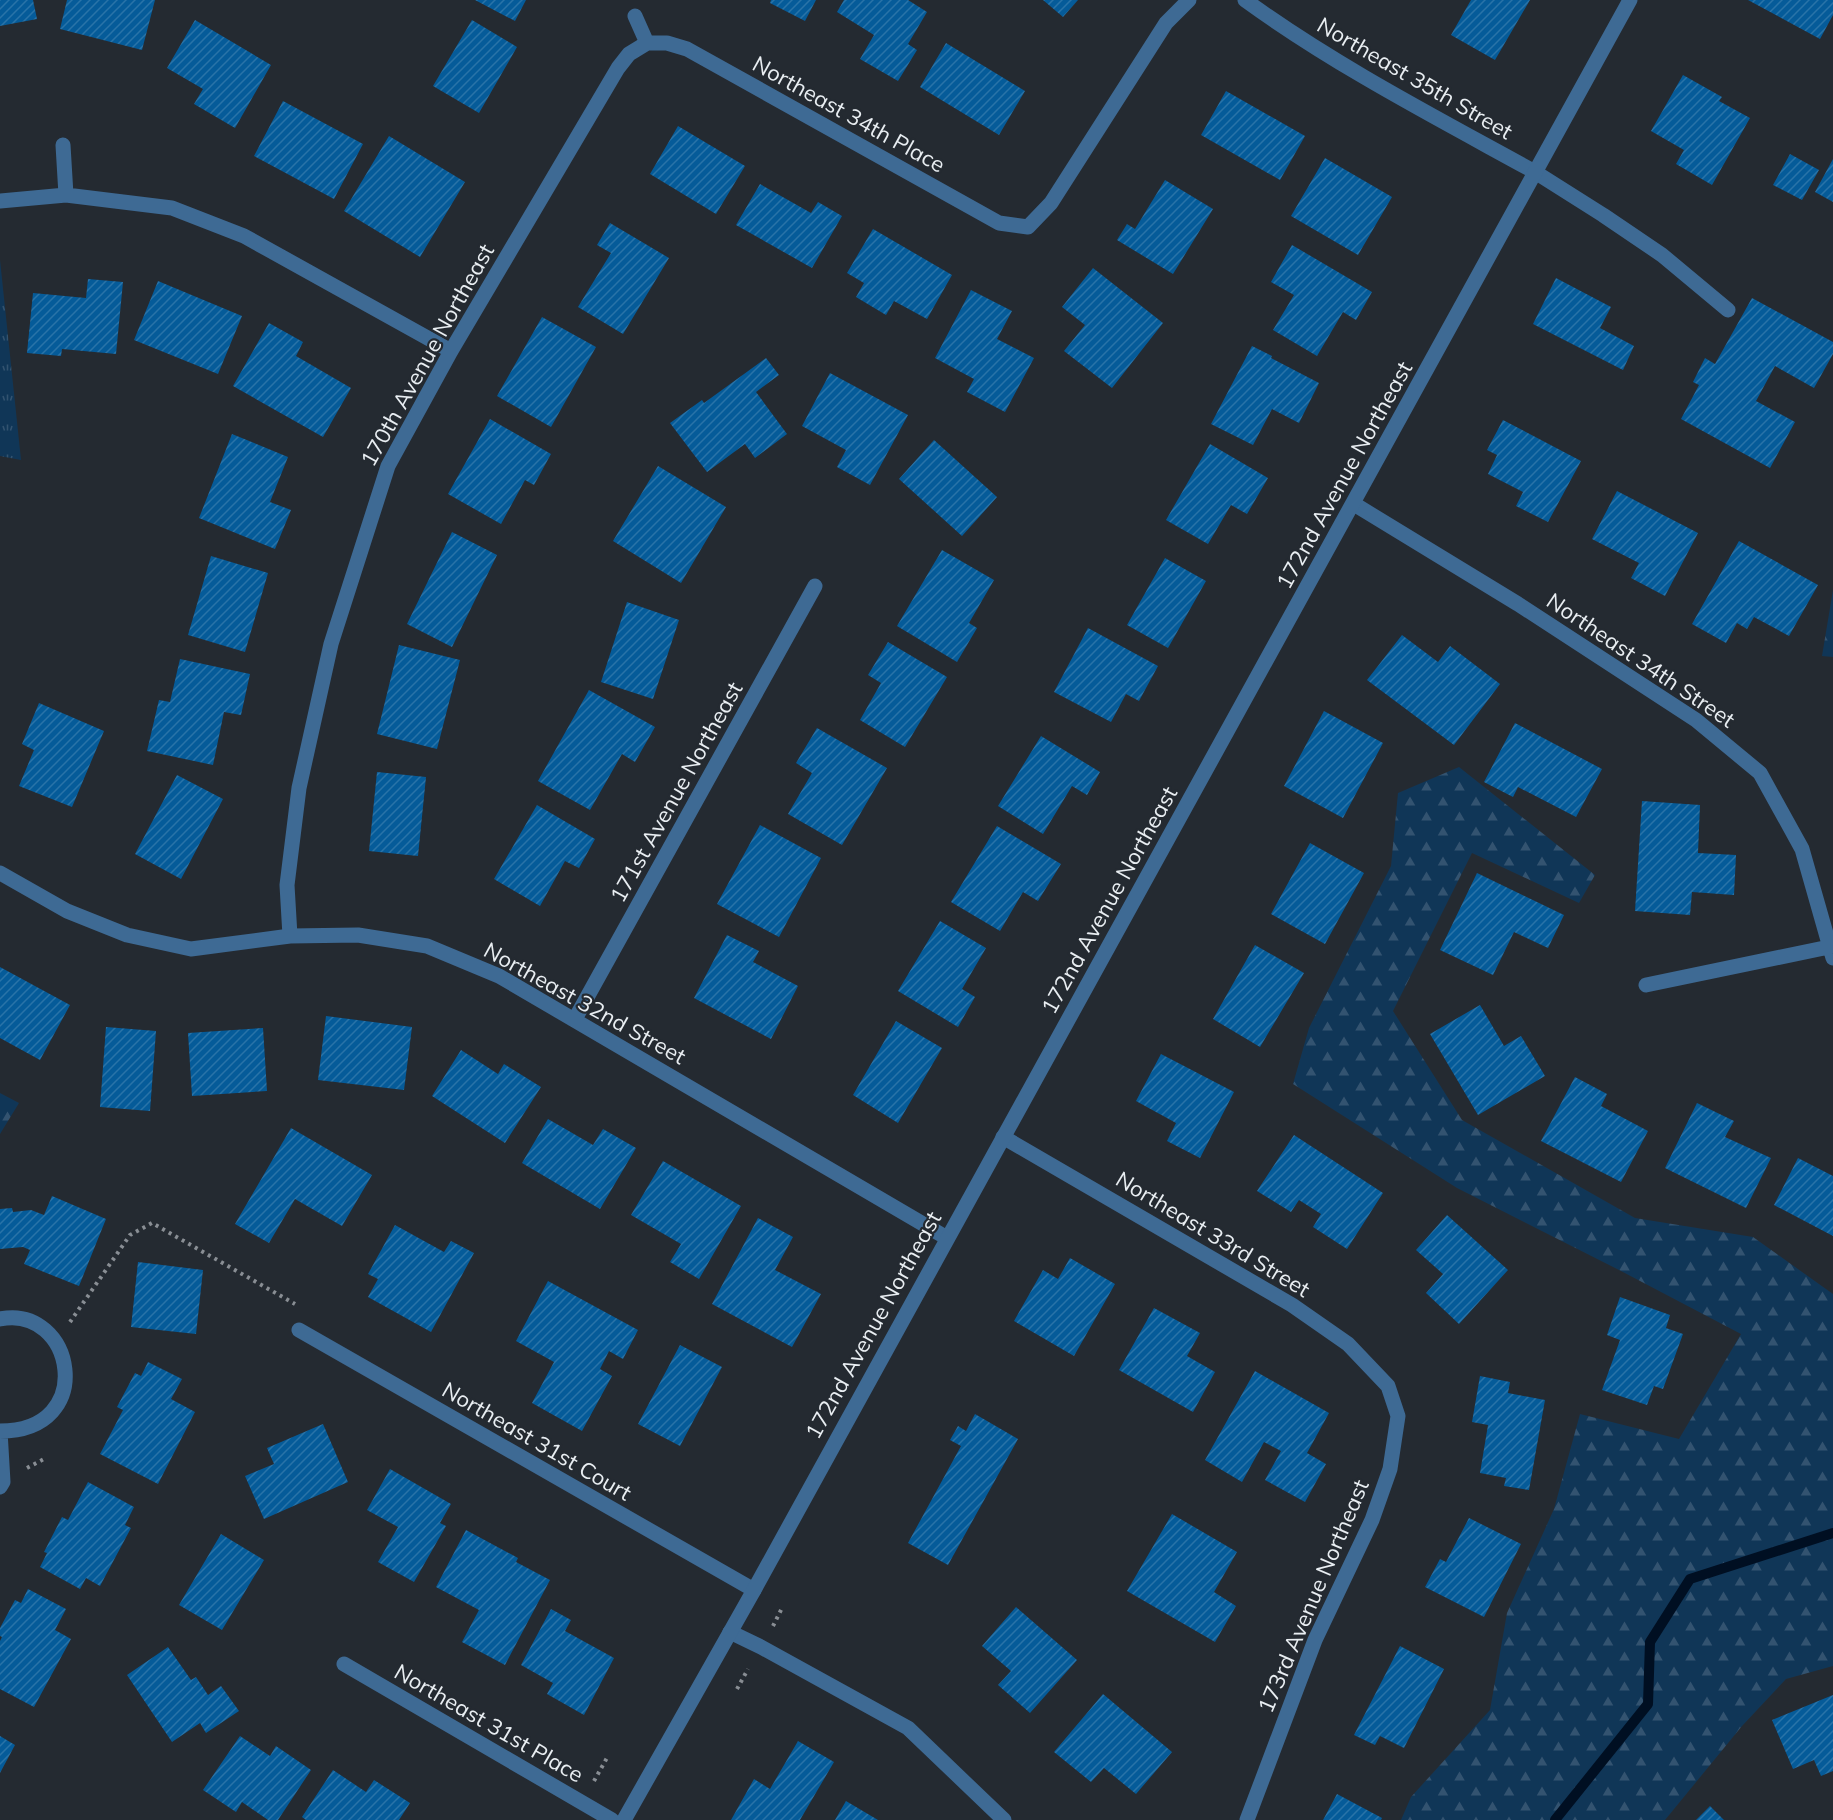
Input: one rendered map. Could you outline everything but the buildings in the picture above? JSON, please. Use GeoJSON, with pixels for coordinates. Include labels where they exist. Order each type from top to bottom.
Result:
{"type":"FeatureCollection","features":[{"type":"Feature","properties":{"kind":"street","name":"Northeast 34th Place"},"geometry":{"type":"LineString","coordinates":[[646,43],[667,43],[687,49],[999,223],[1028,227],[1051,203],[1166,23],[1189,0]]}},
{"type":"Feature","properties":{"kind":"street","name":"Northeast 35th Street"},"geometry":{"type":"LineString","coordinates":[[1245,0],[1280,25],[1377,85],[1535,172],[1603,215],[1662,255],[1728,310]]}},
{"type":"Feature","properties":{"kind":"street","name":"172nd Avenue Northeast"},"geometry":{"type":"LineString","coordinates":[[624,1820],[754,1590],[1630,0]]}},
{"type":"Feature","properties":{"kind":"street"},"geometry":{"type":"LineString","coordinates":[[635,16],[646,43]]}},
{"type":"Feature","properties":{"kind":"street","name":"170th Avenue Northeast"},"geometry":{"type":"LineString","coordinates":[[290,936],[287,885],[299,788],[331,644],[388,466],[451,351],[618,68],[629,54],[646,43]]}},
{"type":"Feature","properties":{"kind":"street"},"geometry":{"type":"LineString","coordinates":[[63,145],[66,195]]}},
{"type":"Feature","properties":{"kind":"street"},"geometry":{"type":"LineString","coordinates":[[0,201],[66,195],[172,207],[244,236],[451,351]]}},
{"type":"Feature","properties":{"kind":"street","name":"Northeast 34th Street"},"geometry":{"type":"LineString","coordinates":[[1353,504],[1518,604],[1696,720],[1760,774],[1802,849],[1831,952]]}},
{"type":"Feature","properties":{"kind":"street","name":"171st Avenue Northeast"},"geometry":{"type":"LineString","coordinates":[[575,1019],[815,586]]}},
{"type":"Feature","properties":{"kind":"street","name":"Northeast 32nd Street"},"geometry":{"type":"LineString","coordinates":[[0,873],[67,911],[127,934],[191,948],[290,936],[358,935],[427,946],[499,976],[947,1238]]}},
{"type":"Feature","properties":{"kind":"street"},"geometry":{"type":"LineString","coordinates":[[1646,985],[1831,952]]}},
{"type":"Feature","properties":{"kind":"street","name":"Northeast 33rd Street"},"geometry":{"type":"LineString","coordinates":[[1003,1137],[1292,1305],[1348,1344],[1388,1386]]}},
{"type":"Feature","properties":{"kind":"street"},"geometry":{"type":"LineString","coordinates":[[0,1319],[26,1320],[43,1329],[56,1343],[64,1361],[66,1379],[61,1398],[51,1413],[36,1425],[19,1431],[0,1431],[3,1482],[0,1487]]}},
{"type":"Feature","properties":{"kind":"street","name":"Northeast 31st Court"},"geometry":{"type":"LineString","coordinates":[[299,1330],[754,1590]]}},
{"type":"Feature","properties":{"kind":"street","name":"173rd Avenue Northeast"},"geometry":{"type":"LineString","coordinates":[[1247,1820],[1315,1640],[1372,1520],[1390,1470],[1398,1416],[1388,1386]]}},
{"type":"Feature","properties":{"kind":"street"},"geometry":{"type":"LineString","coordinates":[[730,1632],[908,1728],[1004,1820]]}},
{"type":"Feature","properties":{"kind":"street","name":"Northeast 31st Place"},"geometry":{"type":"LineString","coordinates":[[344,1664],[612,1820]]}},
{"type":"Feature","properties":{"kind":"path"},"geometry":{"type":"LineString","coordinates":[[56,1343],[130,1235],[152,1223],[296,1304],[299,1330]]}},
{"type":"Feature","properties":{"kind":"green space"},"geometry":{"type":"Polygon","coordinates":[[[0,260],[21,460],[0,456],[0,260]]]}},
{"type":"Feature","properties":{"kind":"green space"},"geometry":{"type":"Polygon","coordinates":[[[1833,590],[1833,657],[1822,656],[1833,590]]]}},
{"type":"Feature","properties":{"kind":"green space"},"geometry":{"type":"Polygon","coordinates":[[[1459,767],[1595,875],[1579,903],[1472,853],[1393,1011],[1462,1120],[1635,1218],[1753,1237],[1833,1294],[1833,1666],[1786,1679],[1742,1726],[1665,1820],[1401,1820],[1411,1797],[1490,1710],[1507,1613],[1554,1509],[1580,1414],[1679,1439],[1741,1334],[1457,1188],[1293,1084],[1309,1028],[1391,866],[1398,793],[1459,767]]]}},
{"type":"Feature","properties":{"kind":"green space"},"geometry":{"type":"Polygon","coordinates":[[[0,1093],[19,1103],[0,1134],[0,1093]]]}},
{"type":"Feature","properties":{"kind":"waterway"},"geometry":{"type":"LineString","coordinates":[[1555,1820],[1648,1704],[1650,1642],[1690,1579],[1833,1533]]}}]}
